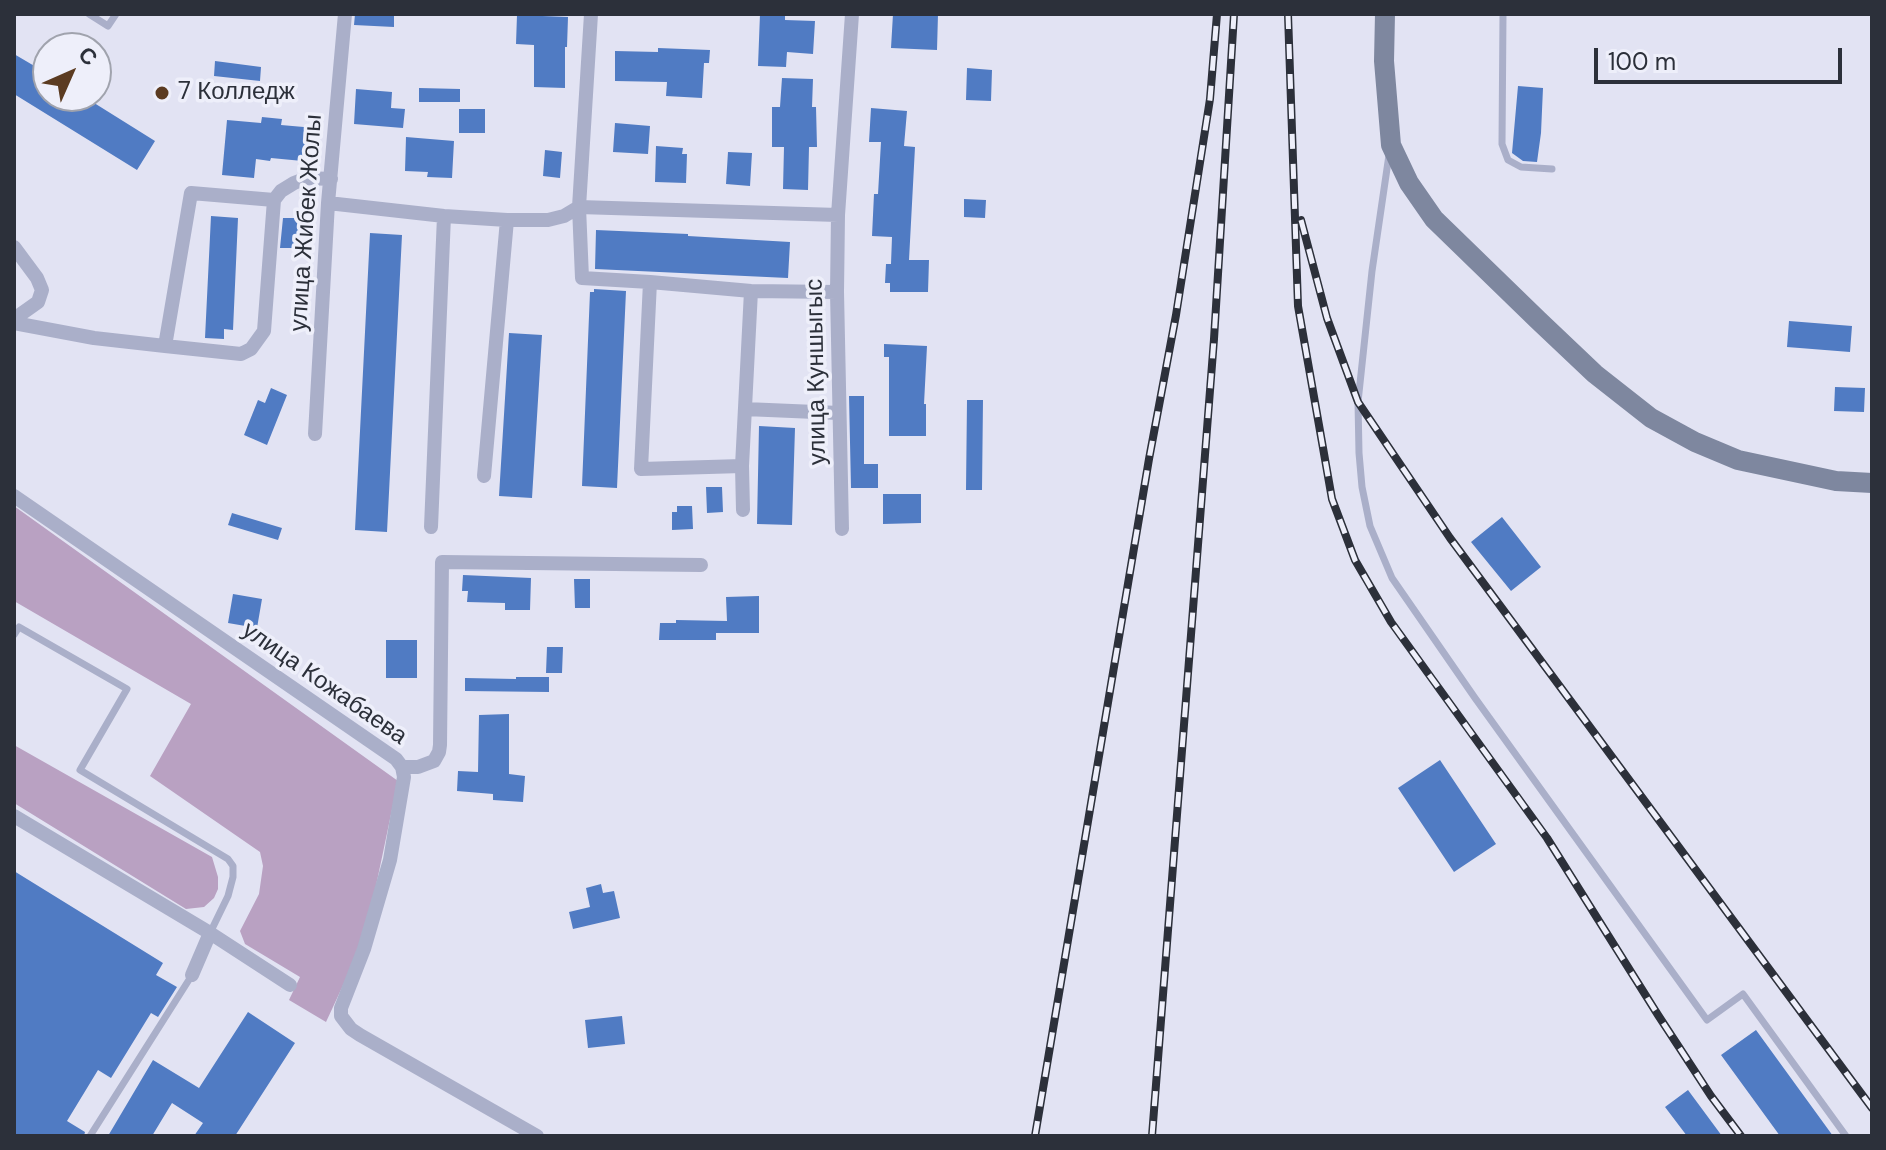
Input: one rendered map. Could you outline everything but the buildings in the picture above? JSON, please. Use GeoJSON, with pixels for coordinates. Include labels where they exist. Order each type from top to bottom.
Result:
{"type":"FeatureCollection","features":[{"type":"Feature","properties":{"kind":"main road"},"geometry":{"type":"LineString","coordinates":[[1385,14],[1384,61],[1391,145],[1409,183],[1434,219],[1595,374],[1651,418],[1695,442],[1738,460],[1836,481],[1872,483]]}},
{"type":"Feature","properties":{"kind":"street","name":"улица Жибек Жолы"},"geometry":{"type":"LineString","coordinates":[[315,434],[328,203],[345,14]]}},
{"type":"Feature","properties":{"kind":"street"},"geometry":{"type":"LineString","coordinates":[[591,14],[579,207],[582,278],[751,291],[837,292]]}},
{"type":"Feature","properties":{"kind":"street","name":"улица Куншыгыс"},"geometry":{"type":"LineString","coordinates":[[842,529],[838,215],[852,14]]}},
{"type":"Feature","properties":{"kind":"street"},"geometry":{"type":"LineString","coordinates":[[14,321],[94,338],[241,354],[258,342],[264,331],[274,200],[281,191],[307,178],[331,179]]}},
{"type":"Feature","properties":{"kind":"street"},"geometry":{"type":"LineString","coordinates":[[165,346],[191,193],[274,200]]}},
{"type":"Feature","properties":{"kind":"street"},"geometry":{"type":"LineString","coordinates":[[328,203],[507,220],[548,220],[564,216],[579,207],[838,215]]}},
{"type":"Feature","properties":{"kind":"street"},"geometry":{"type":"LineString","coordinates":[[431,527],[444,216]]}},
{"type":"Feature","properties":{"kind":"street"},"geometry":{"type":"LineString","coordinates":[[484,476],[507,220]]}},
{"type":"Feature","properties":{"kind":"street"},"geometry":{"type":"LineString","coordinates":[[14,247],[42,290],[38,302],[14,321]]}},
{"type":"Feature","properties":{"kind":"street"},"geometry":{"type":"LineString","coordinates":[[650,282],[641,469],[742,466]]}},
{"type":"Feature","properties":{"kind":"street"},"geometry":{"type":"LineString","coordinates":[[743,510],[742,466],[751,291]]}},
{"type":"Feature","properties":{"kind":"street"},"geometry":{"type":"LineString","coordinates":[[745,409],[839,413]]}},
{"type":"Feature","properties":{"kind":"street","name":"улица Кожабаева"},"geometry":{"type":"LineString","coordinates":[[14,496],[389,753],[402,767],[402,794],[390,860],[341,1016],[360,1035],[537,1136]]}},
{"type":"Feature","properties":{"kind":"street"},"geometry":{"type":"LineString","coordinates":[[402,767],[418,767],[434,761],[439,752],[442,562],[701,565]]}},
{"type":"Feature","properties":{"kind":"street"},"geometry":{"type":"LineString","coordinates":[[14,816],[210,933],[290,985]]}},
{"type":"Feature","properties":{"kind":"street"},"geometry":{"type":"LineString","coordinates":[[192,975],[210,933]]}},
{"type":"Feature","properties":{"kind":"lane"},"geometry":{"type":"LineString","coordinates":[[89,14],[108,26],[116,14]]}},
{"type":"Feature","properties":{"kind":"lane"},"geometry":{"type":"LineString","coordinates":[[1503,14],[1502,144],[1508,160],[1521,167],[1552,169]]}},
{"type":"Feature","properties":{"kind":"lane"},"geometry":{"type":"LineString","coordinates":[[1391,145],[1372,271],[1358,402],[1360,465],[1370,526],[1392,578],[1707,1020],[1743,994],[1846,1136]]}},
{"type":"Feature","properties":{"kind":"lane"},"geometry":{"type":"LineString","coordinates":[[14,635],[19,627],[127,689],[80,770],[228,859],[233,866],[233,877],[228,896],[210,933]]}},
{"type":"Feature","properties":{"kind":"lane"},"geometry":{"type":"LineString","coordinates":[[90,1136],[192,975]]}},
{"type":"Feature","properties":{"kind":"shaded area"},"geometry":{"type":"Polygon","coordinates":[[[14,506],[398,781],[365,938],[326,1022],[289,1000],[300,977],[245,944],[240,931],[259,894],[263,866],[260,852],[150,776],[191,704],[14,601],[14,506]]]}},
{"type":"Feature","properties":{"kind":"shaded area"},"geometry":{"type":"Polygon","coordinates":[[[14,745],[212,857],[218,877],[214,898],[204,907],[186,909],[14,803],[14,745]]]}},
{"type":"Feature","properties":{"kind":"railway"},"geometry":{"type":"LineString","coordinates":[[1035,1136],[1176,315],[1210,99],[1217,14]]}},
{"type":"Feature","properties":{"kind":"railway"},"geometry":{"type":"LineString","coordinates":[[1152,1136],[1214,339],[1234,14]]}},
{"type":"Feature","properties":{"kind":"railway"},"geometry":{"type":"LineString","coordinates":[[1288,14],[1298,306],[1332,499],[1355,560],[1391,622],[1547,838],[1658,1015],[1741,1136]]}},
{"type":"Feature","properties":{"kind":"railway"},"geometry":{"type":"LineString","coordinates":[[1301,220],[1327,318],[1358,402],[1450,538],[1872,1108]]}},
{"type":"Feature","properties":{"kind":"place","name":"7 Колледж"},"geometry":{"type":"Point","coordinates":[162,93]}}]}
